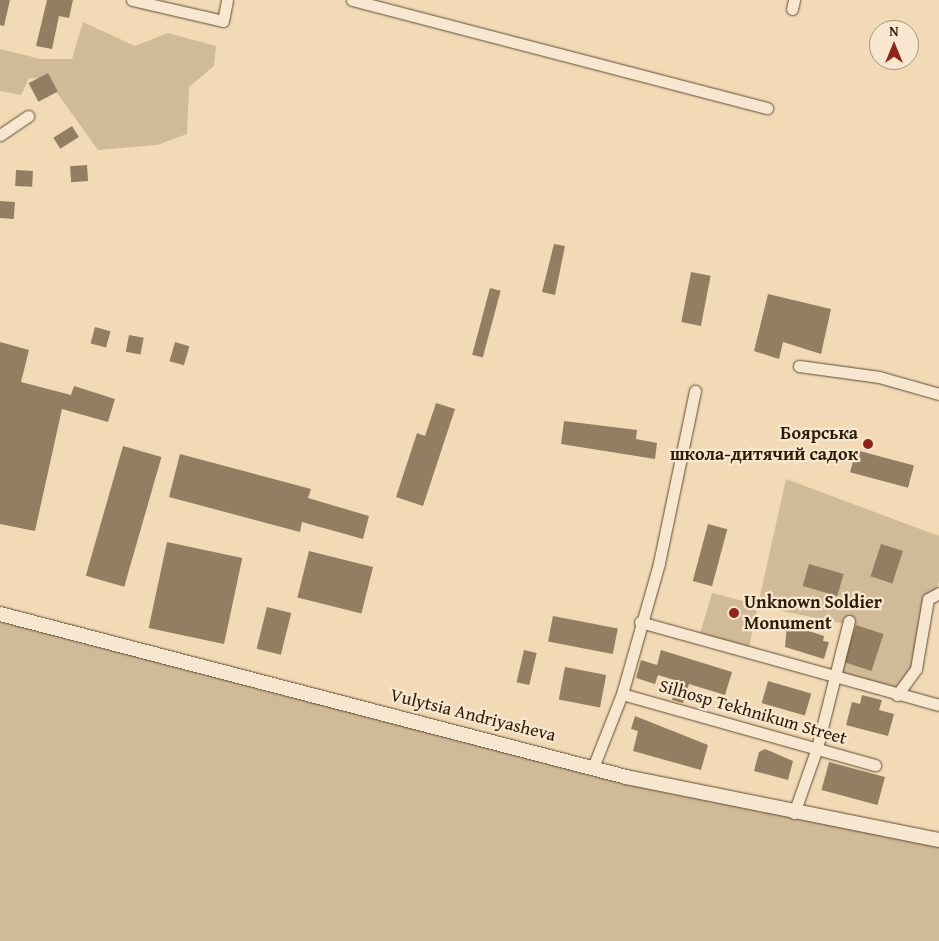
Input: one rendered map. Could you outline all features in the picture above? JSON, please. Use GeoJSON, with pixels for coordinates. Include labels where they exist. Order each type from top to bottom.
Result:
{"type":"FeatureCollection","features":[{"type":"Feature","properties":{"kind":"street"},"geometry":{"type":"LineString","coordinates":[[135,2],[223,21],[227,0]]}},
{"type":"Feature","properties":{"kind":"street"},"geometry":{"type":"LineString","coordinates":[[352,0],[767,108]]}},
{"type":"Feature","properties":{"kind":"street"},"geometry":{"type":"LineString","coordinates":[[0,135],[28,116]]}},
{"type":"Feature","properties":{"kind":"street"},"geometry":{"type":"LineString","coordinates":[[799,366],[879,377],[939,394]]}},
{"type":"Feature","properties":{"kind":"street"},"geometry":{"type":"LineString","coordinates":[[594,766],[622,694],[640,622],[677,492],[696,391]]}},
{"type":"Feature","properties":{"kind":"street"},"geometry":{"type":"LineString","coordinates":[[898,694],[916,669],[928,599],[939,593]]}},
{"type":"Feature","properties":{"kind":"street","name":"Vulytsia Andriyasheva"},"geometry":{"type":"LineString","coordinates":[[0,614],[594,766],[626,777],[794,813],[939,840]]}},
{"type":"Feature","properties":{"kind":"street"},"geometry":{"type":"LineString","coordinates":[[794,813],[817,748],[849,621]]}},
{"type":"Feature","properties":{"kind":"street"},"geometry":{"type":"LineString","coordinates":[[640,622],[939,705]]}},
{"type":"Feature","properties":{"kind":"street","name":"Silhosp Tekhnikum Street"},"geometry":{"type":"LineString","coordinates":[[622,694],[875,765]]}},
{"type":"Feature","properties":{"kind":"shaded area"},"geometry":{"type":"Polygon","coordinates":[[[83,22],[135,46],[168,33],[216,46],[214,66],[189,87],[187,134],[157,145],[98,150],[47,79],[29,78],[21,95],[0,91],[0,49],[41,59],[72,59],[83,22]]]}},
{"type":"Feature","properties":{"kind":"shaded area"},"geometry":{"type":"Polygon","coordinates":[[[786,479],[939,536],[939,580],[916,669],[903,691],[834,676],[845,624],[758,606],[748,651],[699,637],[712,593],[758,605],[786,479]]]}},
{"type":"Feature","properties":{"kind":"shaded area"},"geometry":{"type":"Polygon","coordinates":[[[0,614],[594,765],[939,840],[939,941],[0,941],[0,614]]]}},
{"type":"Feature","properties":{"kind":"building"},"geometry":{"type":"Polygon","coordinates":[[[0,0],[10,0],[4,26],[0,25],[0,0]]]}},
{"type":"Feature","properties":{"kind":"building"},"geometry":{"type":"Polygon","coordinates":[[[47,0],[73,0],[69,18],[59,16],[52,49],[36,46],[47,0]]]}},
{"type":"Feature","properties":{"kind":"building"},"geometry":{"type":"Polygon","coordinates":[[[48,73],[58,92],[38,102],[29,83],[48,73]]]}},
{"type":"Feature","properties":{"kind":"building"},"geometry":{"type":"Polygon","coordinates":[[[72,126],[79,137],[60,149],[53,138],[72,126]]]}},
{"type":"Feature","properties":{"kind":"building"},"geometry":{"type":"Polygon","coordinates":[[[87,165],[88,181],[71,182],[70,166],[87,165]]]}},
{"type":"Feature","properties":{"kind":"building"},"geometry":{"type":"Polygon","coordinates":[[[16,170],[33,171],[32,187],[15,186],[16,170]]]}},
{"type":"Feature","properties":{"kind":"building"},"geometry":{"type":"Polygon","coordinates":[[[0,201],[15,202],[14,219],[0,218],[0,201]]]}},
{"type":"Feature","properties":{"kind":"building"},"geometry":{"type":"Polygon","coordinates":[[[554,244],[565,246],[555,295],[542,292],[554,244]]]}},
{"type":"Feature","properties":{"kind":"building"},"geometry":{"type":"Polygon","coordinates":[[[691,272],[711,276],[701,326],[681,322],[691,272]]]}},
{"type":"Feature","properties":{"kind":"building"},"geometry":{"type":"Polygon","coordinates":[[[490,288],[501,291],[483,357],[472,355],[490,288]]]}},
{"type":"Feature","properties":{"kind":"building"},"geometry":{"type":"Polygon","coordinates":[[[768,294],[831,309],[821,354],[783,342],[779,359],[754,351],[768,294]]]}},
{"type":"Feature","properties":{"kind":"building"},"geometry":{"type":"Polygon","coordinates":[[[95,327],[110,331],[106,348],[91,343],[95,327]]]}},
{"type":"Feature","properties":{"kind":"building"},"geometry":{"type":"Polygon","coordinates":[[[129,335],[144,338],[140,355],[126,352],[129,335]]]}},
{"type":"Feature","properties":{"kind":"building"},"geometry":{"type":"Polygon","coordinates":[[[0,342],[29,350],[21,382],[71,395],[74,386],[115,399],[108,422],[62,409],[35,531],[0,524],[0,342]]]}},
{"type":"Feature","properties":{"kind":"building"},"geometry":{"type":"Polygon","coordinates":[[[175,342],[189,346],[184,365],[169,361],[175,342]]]}},
{"type":"Feature","properties":{"kind":"building"},"geometry":{"type":"Polygon","coordinates":[[[436,403],[455,409],[423,506],[396,497],[417,433],[425,436],[436,403]]]}},
{"type":"Feature","properties":{"kind":"building"},"geometry":{"type":"Polygon","coordinates":[[[564,421],[637,430],[636,439],[657,443],[655,459],[561,444],[564,421]]]}},
{"type":"Feature","properties":{"kind":"building"},"geometry":{"type":"Polygon","coordinates":[[[123,446],[161,457],[124,587],[86,576],[123,446]]]}},
{"type":"Feature","properties":{"kind":"building"},"geometry":{"type":"Polygon","coordinates":[[[856,450],[914,466],[908,488],[850,472],[856,450]]]}},
{"type":"Feature","properties":{"kind":"building"},"geometry":{"type":"Polygon","coordinates":[[[180,454],[311,489],[308,498],[369,516],[363,539],[302,522],[300,532],[169,497],[180,454]]]}},
{"type":"Feature","properties":{"kind":"building"},"geometry":{"type":"Polygon","coordinates":[[[708,524],[727,529],[712,586],[693,581],[708,524]]]}},
{"type":"Feature","properties":{"kind":"building"},"geometry":{"type":"Polygon","coordinates":[[[167,542],[242,558],[224,644],[149,628],[167,542]]]}},
{"type":"Feature","properties":{"kind":"building"},"geometry":{"type":"Polygon","coordinates":[[[881,544],[903,551],[892,583],[870,576],[881,544]]]}},
{"type":"Feature","properties":{"kind":"building"},"geometry":{"type":"Polygon","coordinates":[[[309,551],[373,567],[361,614],[297,598],[309,551]]]}},
{"type":"Feature","properties":{"kind":"building"},"geometry":{"type":"Polygon","coordinates":[[[809,564],[844,574],[837,596],[803,586],[809,564]]]}},
{"type":"Feature","properties":{"kind":"building"},"geometry":{"type":"Polygon","coordinates":[[[267,607],[291,613],[281,655],[257,649],[267,607]]]}},
{"type":"Feature","properties":{"kind":"building"},"geometry":{"type":"Polygon","coordinates":[[[553,616],[618,629],[613,654],[548,642],[553,616]]]}},
{"type":"Feature","properties":{"kind":"building"},"geometry":{"type":"Polygon","coordinates":[[[787,624],[824,636],[823,641],[829,642],[824,659],[785,647],[787,624]]]}},
{"type":"Feature","properties":{"kind":"building"},"geometry":{"type":"Polygon","coordinates":[[[856,625],[884,634],[872,671],[844,662],[856,625]]]}},
{"type":"Feature","properties":{"kind":"building"},"geometry":{"type":"Polygon","coordinates":[[[524,650],[537,653],[529,685],[517,682],[524,650]]]}},
{"type":"Feature","properties":{"kind":"building"},"geometry":{"type":"Polygon","coordinates":[[[661,650],[732,672],[725,695],[689,684],[683,703],[672,700],[678,681],[658,675],[655,684],[636,678],[641,660],[657,665],[661,650]]]}},
{"type":"Feature","properties":{"kind":"building"},"geometry":{"type":"Polygon","coordinates":[[[565,667],[606,675],[600,707],[559,699],[565,667]]]}},
{"type":"Feature","properties":{"kind":"building"},"geometry":{"type":"Polygon","coordinates":[[[768,681],[811,693],[805,716],[762,703],[768,681]]]}},
{"type":"Feature","properties":{"kind":"building"},"geometry":{"type":"Polygon","coordinates":[[[862,695],[882,700],[879,710],[894,714],[888,736],[846,725],[852,702],[860,704],[862,695]]]}},
{"type":"Feature","properties":{"kind":"building"},"geometry":{"type":"Polygon","coordinates":[[[635,716],[708,745],[701,770],[633,751],[638,731],[631,729],[635,716]]]}},
{"type":"Feature","properties":{"kind":"building"},"geometry":{"type":"Polygon","coordinates":[[[765,749],[793,761],[788,780],[754,771],[759,752],[765,749]]]}},
{"type":"Feature","properties":{"kind":"building"},"geometry":{"type":"Polygon","coordinates":[[[829,762],[885,777],[878,805],[821,790],[829,762]]]}},
{"type":"Feature","properties":{"kind":"place","name":"Боярська школа-дитячий садок"},"geometry":{"type":"Point","coordinates":[868,444]}},
{"type":"Feature","properties":{"kind":"place","name":"Unknown Soldier Monument"},"geometry":{"type":"Point","coordinates":[734,613]}}]}
